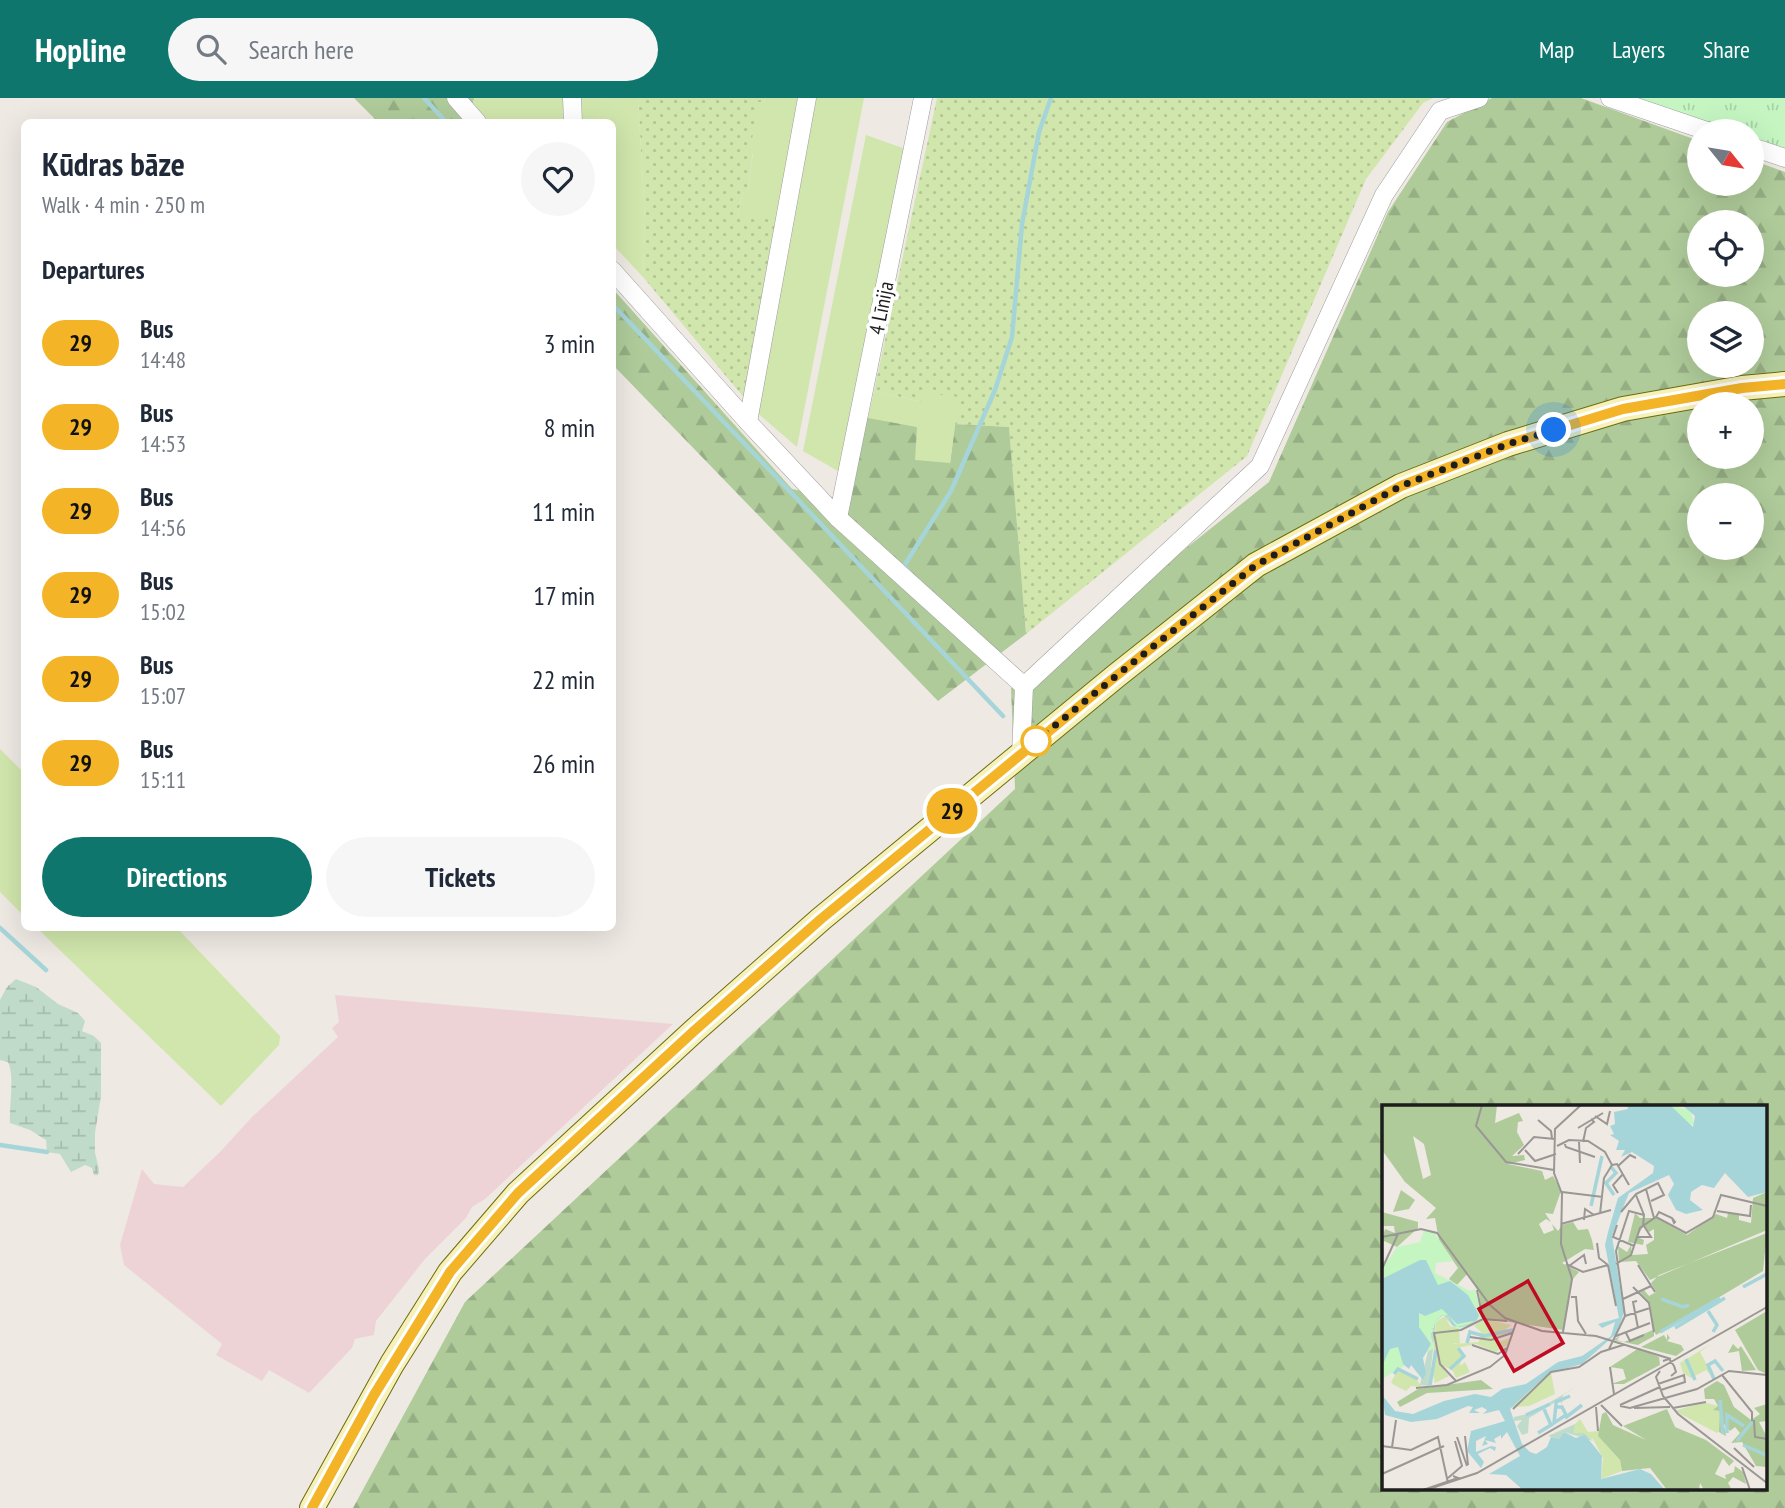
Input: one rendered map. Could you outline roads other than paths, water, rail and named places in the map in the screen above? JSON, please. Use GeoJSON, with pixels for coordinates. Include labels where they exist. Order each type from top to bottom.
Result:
{"type":"FeatureCollection","features":[{"type":"Feature","properties":{"kind":"main road"},"geometry":{"type":"LineString","coordinates":[[312,1508],[392,1364],[450,1272],[518,1193],[821,919],[1116,676],[1256,565],[1401,486],[1508,444],[1623,409],[1742,388],[1785,384]]}},
{"type":"Feature","properties":{"kind":"street"},"geometry":{"type":"LineString","coordinates":[[456,98],[474,119]]}},
{"type":"Feature","properties":{"kind":"street"},"geometry":{"type":"LineString","coordinates":[[572,98],[573,119]]}},
{"type":"Feature","properties":{"kind":"street"},"geometry":{"type":"LineString","coordinates":[[748,422],[807,98]]}},
{"type":"Feature","properties":{"kind":"street","name":"4 Līnija"},"geometry":{"type":"LineString","coordinates":[[838,518],[923,98]]}},
{"type":"Feature","properties":{"kind":"street"},"geometry":{"type":"LineString","coordinates":[[1021,754],[1024,685],[1260,466],[1384,195],[1440,111],[1479,98]]}},
{"type":"Feature","properties":{"kind":"street"},"geometry":{"type":"LineString","coordinates":[[1610,98],[1687,124]]}},
{"type":"Feature","properties":{"kind":"street"},"geometry":{"type":"LineString","coordinates":[[1764,151],[1785,158]]}},
{"type":"Feature","properties":{"kind":"street"},"geometry":{"type":"LineString","coordinates":[[616,274],[838,518],[1024,685]]}},
{"type":"Feature","properties":{"kind":"waterway"},"geometry":{"type":"LineString","coordinates":[[424,98],[443,119]]}},
{"type":"Feature","properties":{"kind":"waterway"},"geometry":{"type":"LineString","coordinates":[[908,570],[904,566],[951,491],[995,390],[1012,337],[1022,224],[1039,132],[1051,98]]}},
{"type":"Feature","properties":{"kind":"waterway"},"geometry":{"type":"LineString","coordinates":[[616,308],[1003,716]]}},
{"type":"Feature","properties":{"kind":"waterway"},"geometry":{"type":"LineString","coordinates":[[0,928],[46,970]]}},
{"type":"Feature","properties":{"kind":"waterway"},"geometry":{"type":"LineString","coordinates":[[0,1145],[47,1152]]}}]}
